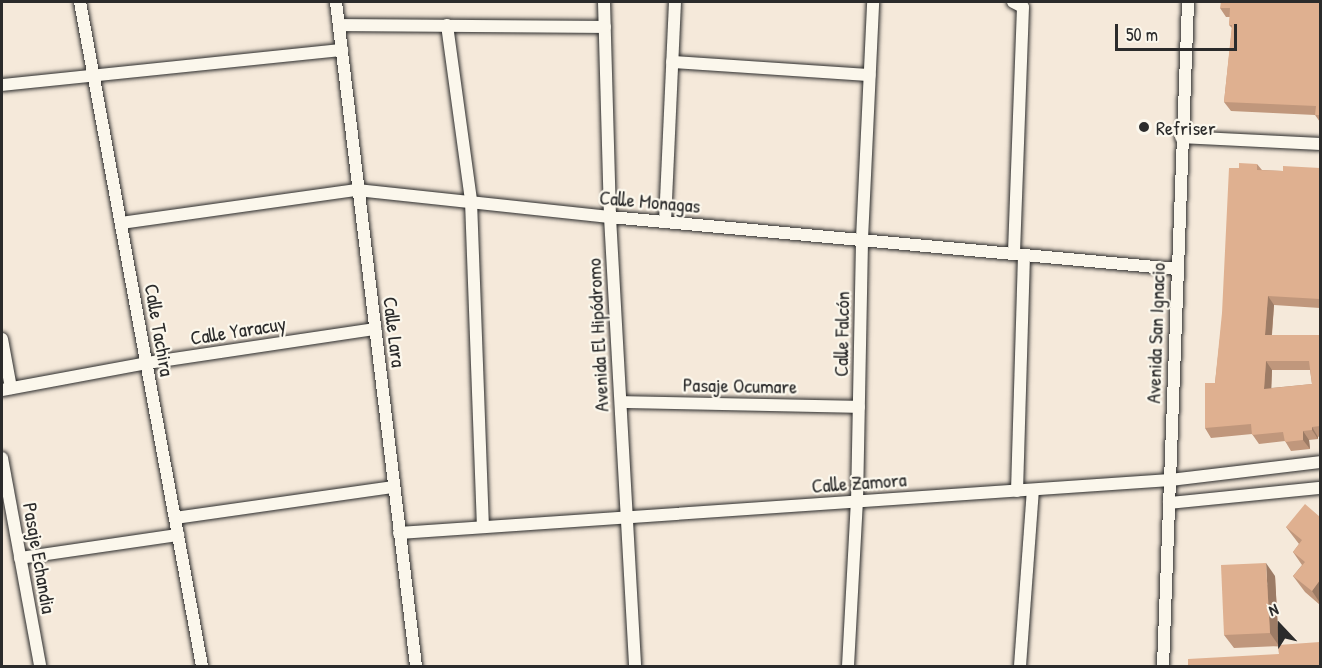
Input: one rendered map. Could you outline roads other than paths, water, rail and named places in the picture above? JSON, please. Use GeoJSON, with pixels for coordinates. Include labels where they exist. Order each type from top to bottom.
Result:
{"type":"FeatureCollection","features":[{"type":"Feature","properties":{"kind":"street","name":"Calle Tachira"},"geometry":{"type":"LineString","coordinates":[[80,2],[202,666]]}},
{"type":"Feature","properties":{"kind":"street","name":"Calle Lara"},"geometry":{"type":"LineString","coordinates":[[336,2],[416,666]]}},
{"type":"Feature","properties":{"kind":"street","name":"Avenida El Hipódromo"},"geometry":{"type":"LineString","coordinates":[[604,2],[610,217],[635,666]]}},
{"type":"Feature","properties":{"kind":"street"},"geometry":{"type":"LineString","coordinates":[[665,222],[675,2]]}},
{"type":"Feature","properties":{"kind":"street","name":"Calle Falcón"},"geometry":{"type":"LineString","coordinates":[[848,666],[857,502],[862,239],[873,2]]}},
{"type":"Feature","properties":{"kind":"street"},"geometry":{"type":"LineString","coordinates":[[1013,2],[1023,7],[1017,491]]}},
{"type":"Feature","properties":{"kind":"street","name":"Avenida San Ignacio"},"geometry":{"type":"LineString","coordinates":[[1163,666],[1181,137],[1188,2]]}},
{"type":"Feature","properties":{"kind":"street"},"geometry":{"type":"LineString","coordinates":[[339,25],[605,27]]}},
{"type":"Feature","properties":{"kind":"street"},"geometry":{"type":"LineString","coordinates":[[447,25],[471,201],[483,526]]}},
{"type":"Feature","properties":{"kind":"street"},"geometry":{"type":"LineString","coordinates":[[2,85],[342,50]]}},
{"type":"Feature","properties":{"kind":"street"},"geometry":{"type":"LineString","coordinates":[[672,62],[870,75]]}},
{"type":"Feature","properties":{"kind":"street"},"geometry":{"type":"LineString","coordinates":[[1181,137],[1320,144]]}},
{"type":"Feature","properties":{"kind":"street","name":"Calle Monagas"},"geometry":{"type":"LineString","coordinates":[[121,223],[357,190],[610,217],[1177,269]]}},
{"type":"Feature","properties":{"kind":"street","name":"Calle Yaracuy"},"geometry":{"type":"LineString","coordinates":[[6,389],[147,363],[375,329]]}},
{"type":"Feature","properties":{"kind":"street"},"geometry":{"type":"LineString","coordinates":[[2,339],[6,389]]}},
{"type":"Feature","properties":{"kind":"street","name":"Pasaje Ocumare"},"geometry":{"type":"LineString","coordinates":[[621,402],[859,407]]}},
{"type":"Feature","properties":{"kind":"street","name":"Pasaje Echandia"},"geometry":{"type":"LineString","coordinates":[[2,458],[40,666]]}},
{"type":"Feature","properties":{"kind":"street","name":"Calle Zamora"},"geometry":{"type":"LineString","coordinates":[[399,533],[1170,480],[1320,462]]}},
{"type":"Feature","properties":{"kind":"street"},"geometry":{"type":"LineString","coordinates":[[175,518],[394,487]]}},
{"type":"Feature","properties":{"kind":"street"},"geometry":{"type":"LineString","coordinates":[[1169,503],[1320,488]]}},
{"type":"Feature","properties":{"kind":"street"},"geometry":{"type":"LineString","coordinates":[[1020,666],[1033,490]]}},
{"type":"Feature","properties":{"kind":"street"},"geometry":{"type":"LineString","coordinates":[[20,558],[178,535]]}},
{"type":"Feature","properties":{"kind":"place","name":"Refriser"},"geometry":{"type":"Point","coordinates":[1144,127]}}]}
